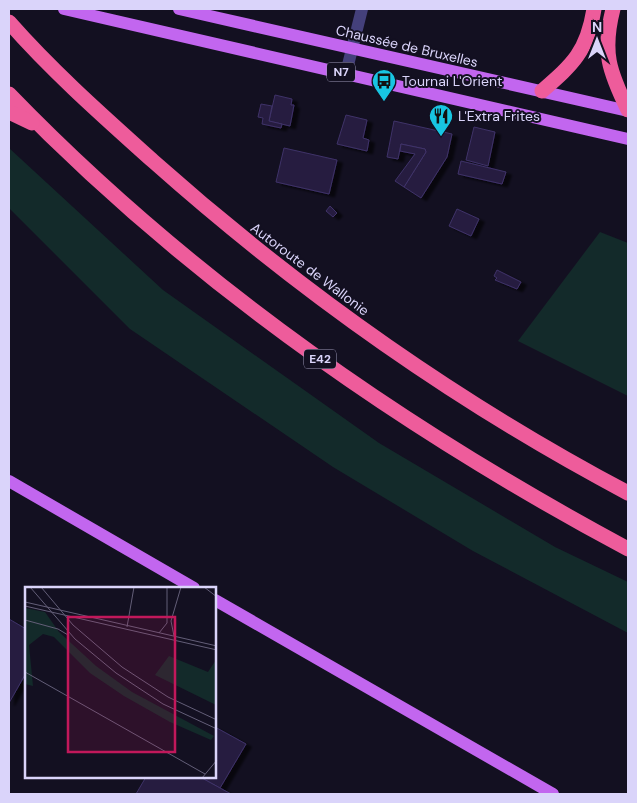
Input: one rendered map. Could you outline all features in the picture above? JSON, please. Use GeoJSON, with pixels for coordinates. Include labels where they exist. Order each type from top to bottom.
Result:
{"type":"FeatureCollection","features":[{"type":"Feature","properties":{"kind":"highway"},"geometry":{"type":"LineString","coordinates":[[542,91],[566,71],[581,52],[590,32],[594,9]]}},
{"type":"Feature","properties":{"kind":"highway"},"geometry":{"type":"LineString","coordinates":[[613,9],[607,45],[608,59],[612,76],[628,110]]}},
{"type":"Feature","properties":{"kind":"highway","name":"Autoroute de Wallonie"},"geometry":{"type":"LineString","coordinates":[[9,22],[30,46],[126,137],[217,217],[318,297],[415,366],[524,435],[628,493]]}},
{"type":"Feature","properties":{"kind":"highway","name":"E42"},"geometry":{"type":"LineString","coordinates":[[9,94],[40,127],[189,260],[285,334],[392,410],[479,465],[628,549]]}},
{"type":"Feature","properties":{"kind":"highway"},"geometry":{"type":"LineString","coordinates":[[9,112],[40,127]]}},
{"type":"Feature","properties":{"kind":"main road","name":"N7"},"geometry":{"type":"LineString","coordinates":[[64,9],[623,138]]}},
{"type":"Feature","properties":{"kind":"main road","name":"Chaussée de Bruxelles"},"geometry":{"type":"LineString","coordinates":[[179,9],[628,110]]}},
{"type":"Feature","properties":{"kind":"main road"},"geometry":{"type":"LineString","coordinates":[[9,481],[192,587]]}},
{"type":"Feature","properties":{"kind":"main road"},"geometry":{"type":"LineString","coordinates":[[216,601],[553,794]]}},
{"type":"Feature","properties":{"kind":"street"},"geometry":{"type":"LineString","coordinates":[[346,73],[362,9]]}},
{"type":"Feature","properties":{"kind":"green space"},"geometry":{"type":"Polygon","coordinates":[[[9,148],[163,290],[379,443],[555,547],[628,582],[628,633],[473,551],[333,467],[130,329],[9,208],[9,148]]]}},
{"type":"Feature","properties":{"kind":"green space"},"geometry":{"type":"Polygon","coordinates":[[[600,232],[628,243],[628,396],[518,341],[600,232]]]}},
{"type":"Feature","properties":{"kind":"building"},"geometry":{"type":"Polygon","coordinates":[[[275,95],[292,99],[291,105],[294,105],[290,126],[269,121],[275,95]]]}},
{"type":"Feature","properties":{"kind":"building"},"geometry":{"type":"Polygon","coordinates":[[[261,104],[272,106],[269,121],[282,124],[281,128],[262,124],[263,118],[258,117],[261,104]]]}},
{"type":"Feature","properties":{"kind":"building"},"geometry":{"type":"Polygon","coordinates":[[[346,115],[367,120],[363,138],[369,140],[367,151],[337,144],[346,115]]]}},
{"type":"Feature","properties":{"kind":"building"},"geometry":{"type":"Polygon","coordinates":[[[394,121],[452,134],[447,157],[421,198],[404,187],[426,152],[425,149],[401,144],[398,159],[387,157],[394,121]]]}},
{"type":"Feature","properties":{"kind":"building"},"geometry":{"type":"Polygon","coordinates":[[[474,127],[495,132],[488,166],[466,160],[474,127]]]}},
{"type":"Feature","properties":{"kind":"building"},"geometry":{"type":"Polygon","coordinates":[[[401,144],[425,149],[426,152],[404,187],[395,181],[415,154],[400,151],[401,144]]]}},
{"type":"Feature","properties":{"kind":"building"},"geometry":{"type":"Polygon","coordinates":[[[284,148],[337,160],[329,194],[276,182],[284,148]]]}},
{"type":"Feature","properties":{"kind":"building"},"geometry":{"type":"Polygon","coordinates":[[[461,161],[506,172],[502,184],[458,174],[461,161]]]}},
{"type":"Feature","properties":{"kind":"building"},"geometry":{"type":"Polygon","coordinates":[[[330,206],[337,213],[333,217],[326,211],[330,206]]]}},
{"type":"Feature","properties":{"kind":"building"},"geometry":{"type":"Polygon","coordinates":[[[457,209],[479,219],[471,236],[449,226],[457,209]]]}},
{"type":"Feature","properties":{"kind":"building"},"geometry":{"type":"Polygon","coordinates":[[[497,270],[521,282],[517,289],[495,280],[497,278],[494,276],[497,270]]]}},
{"type":"Feature","properties":{"kind":"building"},"geometry":{"type":"Polygon","coordinates":[[[9,619],[25,628],[25,675],[9,703],[9,619]]]}},
{"type":"Feature","properties":{"kind":"building"},"geometry":{"type":"Polygon","coordinates":[[[216,728],[246,744],[220,788],[202,778],[216,778],[216,728]]]}},
{"type":"Feature","properties":{"kind":"building"},"geometry":{"type":"Polygon","coordinates":[[[145,778],[202,778],[231,794],[136,794],[145,778]]]}},
{"type":"Feature","properties":{"kind":"place","name":"Tournai L'Orient"},"geometry":{"type":"Point","coordinates":[384,102]}},
{"type":"Feature","properties":{"kind":"place","name":"L'Extra Frites"},"geometry":{"type":"Point","coordinates":[441,137]}}]}
